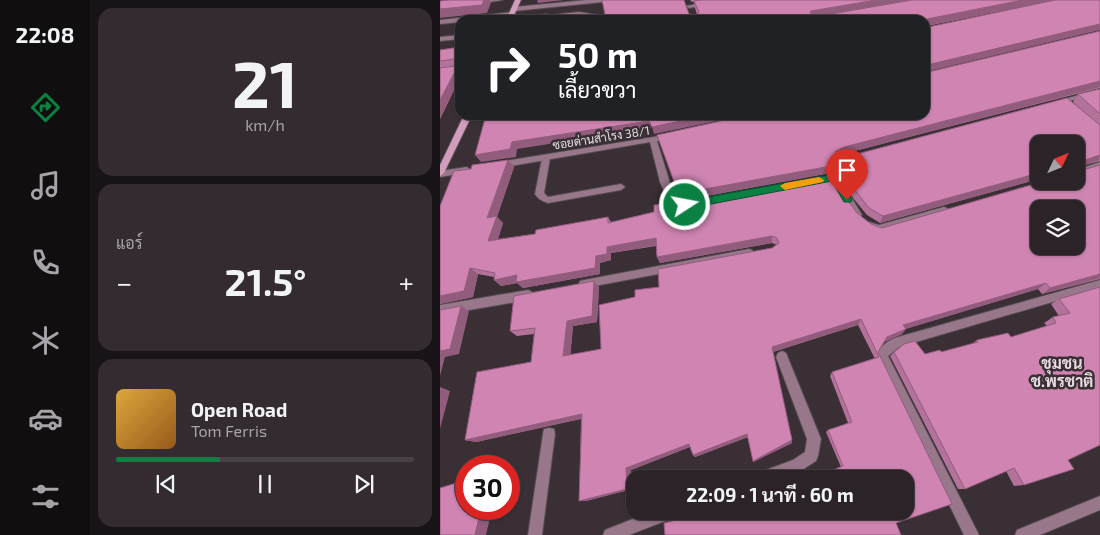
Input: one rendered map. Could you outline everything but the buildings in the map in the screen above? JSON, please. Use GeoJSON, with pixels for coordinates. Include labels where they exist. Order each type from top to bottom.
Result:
{"type":"FeatureCollection","features":[{"type":"Feature","properties":{"kind":"main road"},"geometry":{"type":"LineString","coordinates":[[512,14],[518,0]]}},
{"type":"Feature","properties":{"kind":"main road"},"geometry":{"type":"LineString","coordinates":[[440,173],[443,161],[465,120]]}},
{"type":"Feature","properties":{"kind":"street"},"geometry":{"type":"LineString","coordinates":[[466,4],[500,0]]}},
{"type":"Feature","properties":{"kind":"street"},"geometry":{"type":"LineString","coordinates":[[512,14],[604,0]]}},
{"type":"Feature","properties":{"kind":"street"},"geometry":{"type":"LineString","coordinates":[[686,0],[692,13]]}},
{"type":"Feature","properties":{"kind":"street"},"geometry":{"type":"LineString","coordinates":[[689,6],[731,0]]}},
{"type":"Feature","properties":{"kind":"street"},"geometry":{"type":"LineString","coordinates":[[569,15],[584,13],[593,15]]}},
{"type":"Feature","properties":{"kind":"street"},"geometry":{"type":"LineString","coordinates":[[440,22],[455,21]]}},
{"type":"Feature","properties":{"kind":"street"},"geometry":{"type":"LineString","coordinates":[[440,39],[455,38]]}},
{"type":"Feature","properties":{"kind":"street"},"geometry":{"type":"LineString","coordinates":[[1045,106],[1100,91]]}},
{"type":"Feature","properties":{"kind":"street"},"geometry":{"type":"LineString","coordinates":[[1064,101],[1071,107]]}},
{"type":"Feature","properties":{"kind":"street","name":"ซอยด่านสำโรง 38/1"},"geometry":{"type":"LineString","coordinates":[[488,167],[681,134]]}},
{"type":"Feature","properties":{"kind":"street"},"geometry":{"type":"LineString","coordinates":[[653,140],[667,189],[673,202],[685,205],[695,203]]}},
{"type":"Feature","properties":{"kind":"street"},"geometry":{"type":"LineString","coordinates":[[865,153],[839,161],[830,178],[858,218],[866,224],[879,229],[954,208]]}},
{"type":"Feature","properties":{"kind":"street"},"geometry":{"type":"LineString","coordinates":[[546,158],[539,194],[548,200],[622,187]]}},
{"type":"Feature","properties":{"kind":"street"},"geometry":{"type":"LineString","coordinates":[[1085,169],[1100,165]]}},
{"type":"Feature","properties":{"kind":"street"},"geometry":{"type":"LineString","coordinates":[[440,173],[478,168]]}},
{"type":"Feature","properties":{"kind":"street"},"geometry":{"type":"LineString","coordinates":[[577,286],[756,252]]}},
{"type":"Feature","properties":{"kind":"street"},"geometry":{"type":"LineString","coordinates":[[972,535],[882,356],[884,350],[898,342],[1100,284]]}},
{"type":"Feature","properties":{"kind":"street"},"geometry":{"type":"LineString","coordinates":[[440,310],[538,293]]}},
{"type":"Feature","properties":{"kind":"street"},"geometry":{"type":"LineString","coordinates":[[782,357],[814,439],[811,456],[797,465],[784,470]]}},
{"type":"Feature","properties":{"kind":"street"},"geometry":{"type":"LineString","coordinates":[[535,535],[549,434]]}},
{"type":"Feature","properties":{"kind":"street"},"geometry":{"type":"LineString","coordinates":[[1033,534],[1100,503]]}},
{"type":"Feature","properties":{"kind":"street"},"geometry":{"type":"LineString","coordinates":[[610,535],[649,520]]}},
{"type":"Feature","properties":{"kind":"slow traffic"},"geometry":{"type":"LineString","coordinates":[[785,186],[819,180]]}},
{"type":"Feature","properties":{"kind":"district","name":"ชุมชน ช.พรชาติ"},"geometry":{"type":"Point","coordinates":[1062,371]}},
{"type":"Feature","properties":{"kind":"route"},"geometry":{"type":"LineString","coordinates":[[685,205],[835,177],[847,200]]}}]}
